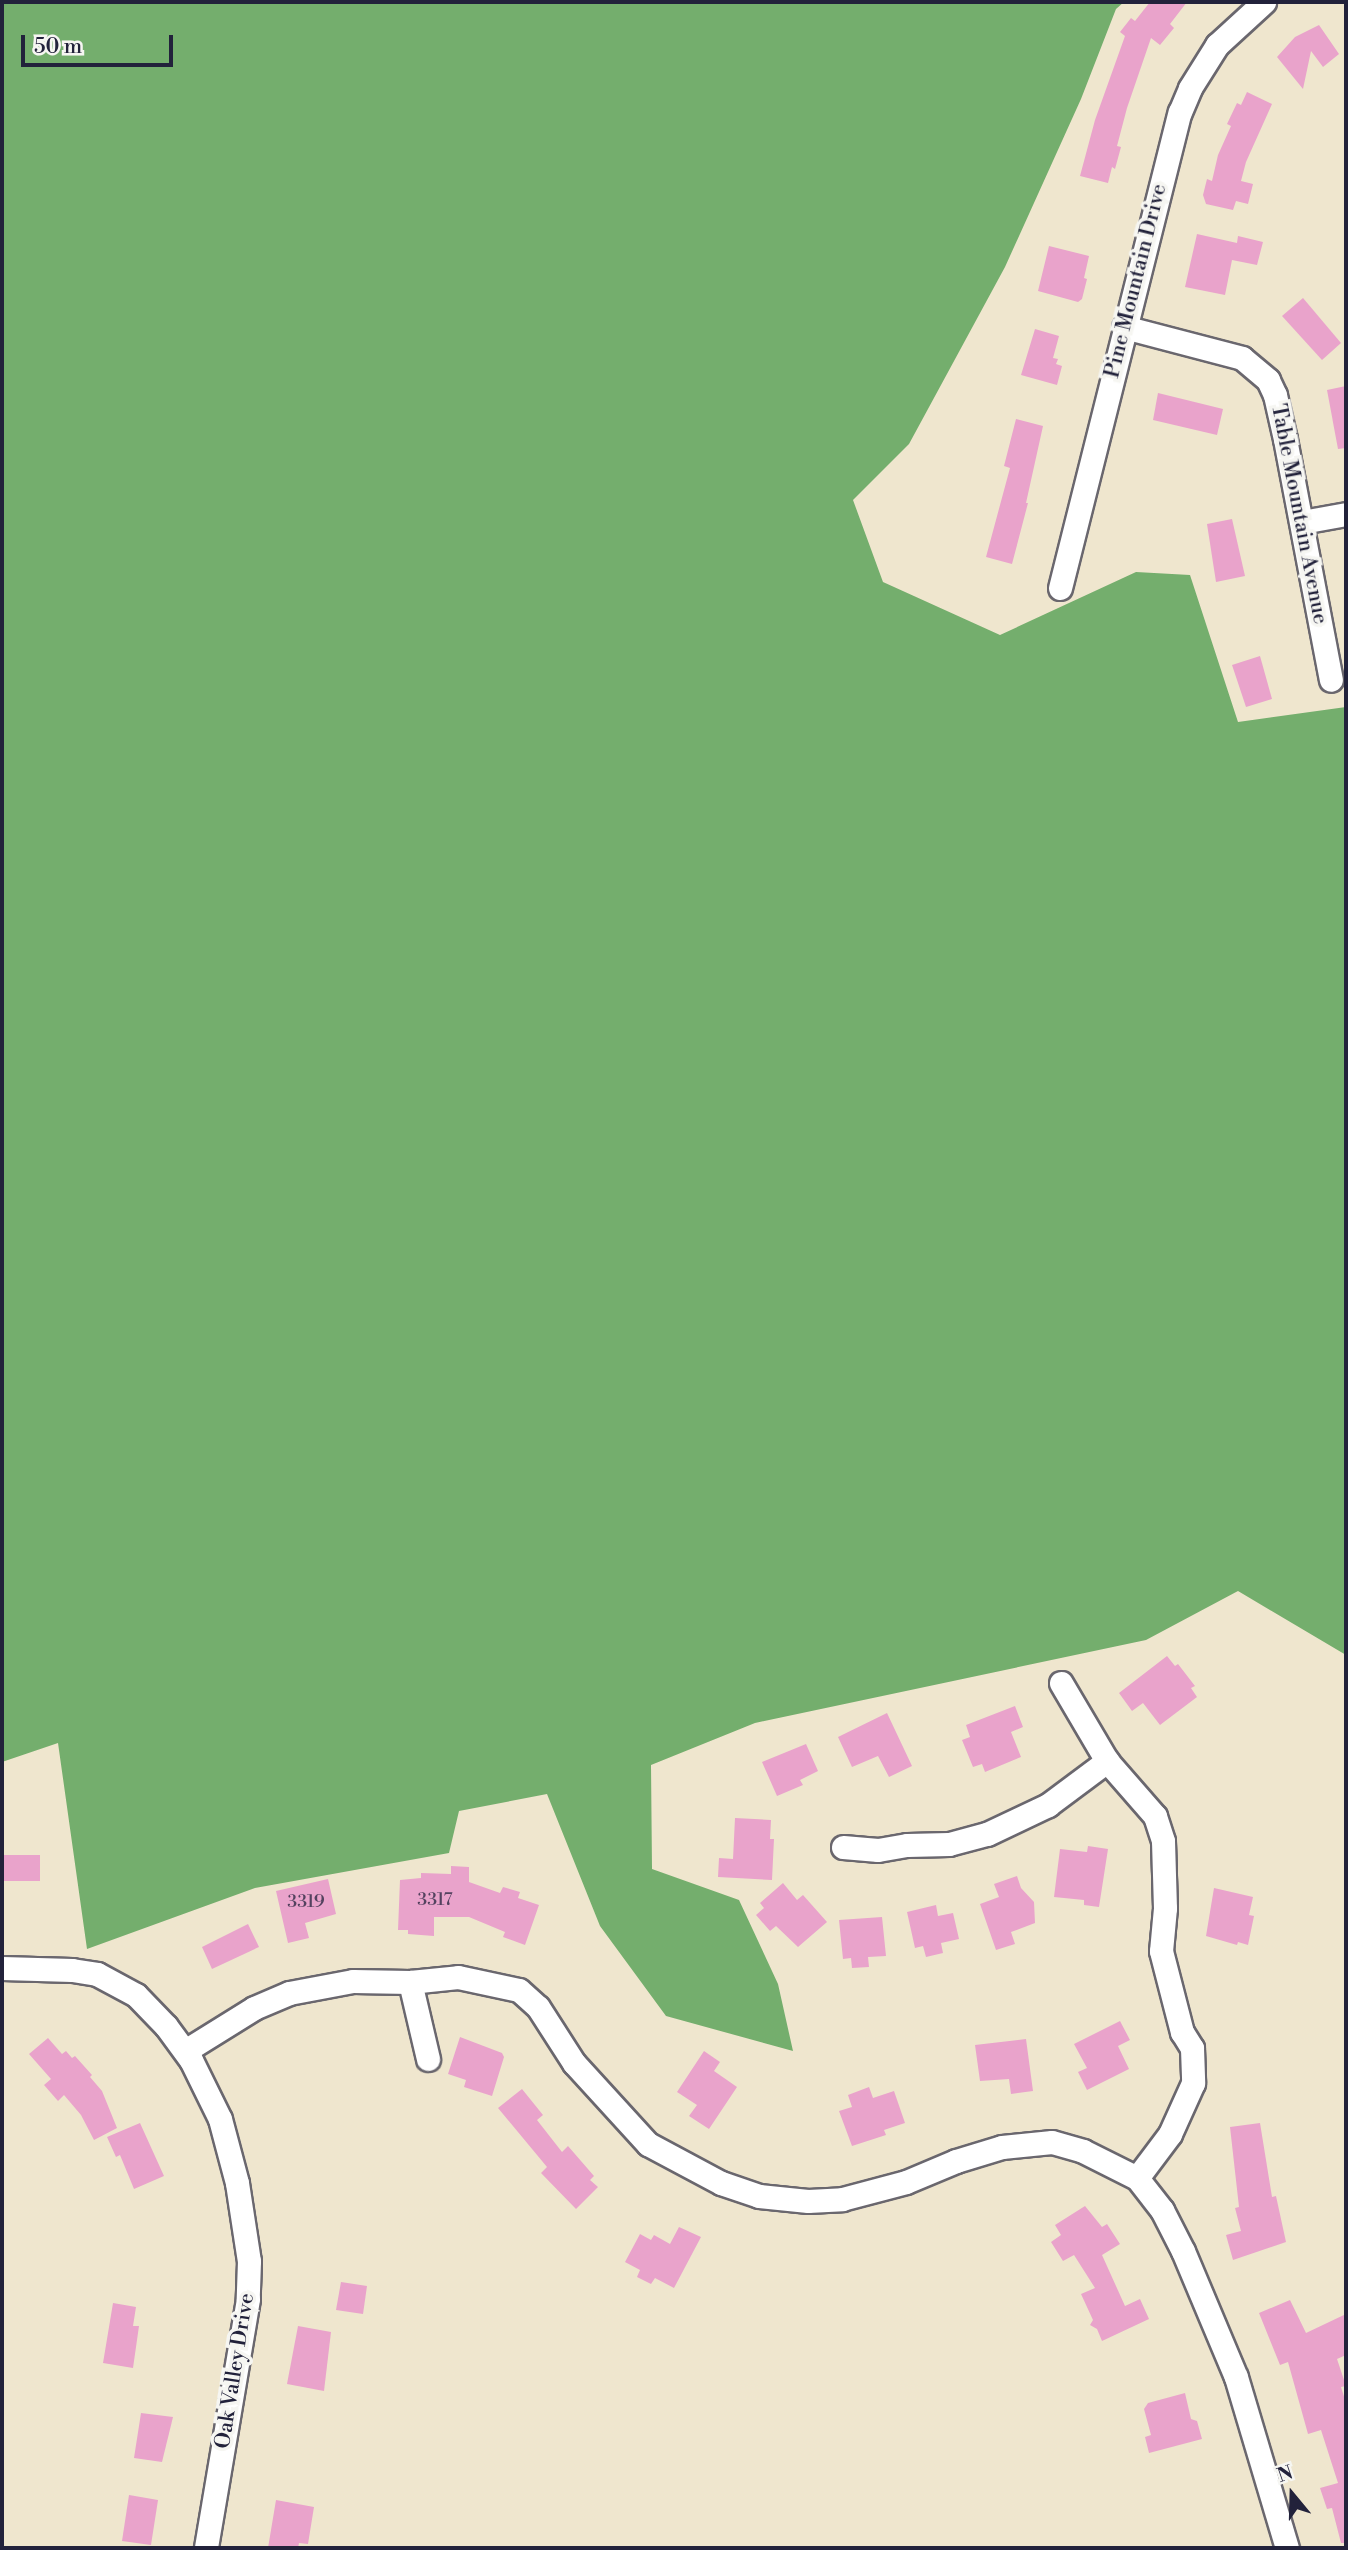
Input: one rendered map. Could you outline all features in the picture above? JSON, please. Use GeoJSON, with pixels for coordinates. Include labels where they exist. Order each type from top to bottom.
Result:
{"type":"FeatureCollection","features":[{"type":"Feature","properties":{"kind":"street","name":"Pine Mountain Drive"},"geometry":{"type":"LineString","coordinates":[[1060,588],[1180,111],[1189,88],[1217,45],[1265,2]]}},
{"type":"Feature","properties":{"kind":"street","name":"Table Mountain Avenue"},"geometry":{"type":"LineString","coordinates":[[1124,327],[1242,358],[1268,380],[1275,395],[1302,522],[1331,680]]}},
{"type":"Feature","properties":{"kind":"street"},"geometry":{"type":"LineString","coordinates":[[1302,522],[1346,514]]}},
{"type":"Feature","properties":{"kind":"street"},"geometry":{"type":"LineString","coordinates":[[1060,1683],[1107,1761],[1155,1816],[1163,1841],[1165,1908],[1161,1951],[1182,2032],[1192,2048],[1193,2082],[1170,2134],[1137,2178]]}},
{"type":"Feature","properties":{"kind":"street"},"geometry":{"type":"LineString","coordinates":[[843,1847],[878,1850],[907,1845],[949,1844],[987,1834],[1048,1805],[1107,1761]]}},
{"type":"Feature","properties":{"kind":"street","name":"Oak Valley Drive"},"geometry":{"type":"LineString","coordinates":[[2,1968],[72,1970],[116,1982],[150,2009],[185,2052],[208,2091],[229,2148],[249,2261],[247,2318],[206,2548]]}},
{"type":"Feature","properties":{"kind":"street"},"geometry":{"type":"LineString","coordinates":[[185,2052],[254,2008],[289,1993],[354,1981],[410,1982],[458,1977],[519,1990],[538,2007],[574,2063],[648,2144],[720,2183],[759,2196],[808,2201],[842,2199],[906,2182],[1002,2147],[1052,2142],[1083,2151],[1137,2178],[1161,2210],[1183,2251],[1236,2377],[1287,2548]]}},
{"type":"Feature","properties":{"kind":"street"},"geometry":{"type":"LineString","coordinates":[[410,1982],[428,2059]]}},
{"type":"Feature","properties":{"kind":"green space"},"geometry":{"type":"Polygon","coordinates":[[[2,2],[1124,2],[1116,9],[1081,99],[1005,267],[909,444],[853,500],[883,582],[1000,635],[1136,572],[1190,575],[1238,722],[1346,707],[1346,1655],[1238,1591],[1146,1640],[755,1723],[651,1765],[652,1869],[739,1900],[778,1984],[793,2051],[666,2016],[600,1926],[547,1794],[459,1811],[449,1853],[255,1888],[87,1949],[58,1743],[2,1762],[2,2]]]}},
{"type":"Feature","properties":{"kind":"building"},"geometry":{"type":"Polygon","coordinates":[[[1150,2],[1187,2],[1170,24],[1174,28],[1160,45],[1151,38],[1127,108],[1117,146],[1121,147],[1108,183],[1080,176],[1095,120],[1125,36],[1120,32],[1131,18],[1135,21],[1150,2]]]}},
{"type":"Feature","properties":{"kind":"building"},"geometry":{"type":"Polygon","coordinates":[[[1319,25],[1339,54],[1323,67],[1311,51],[1303,89],[1277,57],[1295,37],[1319,25]]]}},
{"type":"Feature","properties":{"kind":"building"},"geometry":{"type":"Polygon","coordinates":[[[1247,92],[1272,104],[1246,162],[1241,181],[1253,184],[1248,204],[1236,201],[1233,210],[1206,204],[1203,195],[1207,179],[1212,181],[1218,155],[1231,126],[1227,124],[1237,103],[1241,105],[1247,92]]]}},
{"type":"Feature","properties":{"kind":"building"},"geometry":{"type":"Polygon","coordinates":[[[1197,234],[1237,243],[1238,236],[1263,242],[1257,265],[1232,260],[1225,295],[1185,287],[1197,234]]]}},
{"type":"Feature","properties":{"kind":"building"},"geometry":{"type":"Polygon","coordinates":[[[1049,246],[1089,256],[1084,278],[1087,279],[1082,299],[1078,302],[1038,291],[1049,246]]]}},
{"type":"Feature","properties":{"kind":"building"},"geometry":{"type":"Polygon","coordinates":[[[1303,298],[1341,343],[1322,360],[1282,316],[1303,298]]]}},
{"type":"Feature","properties":{"kind":"building"},"geometry":{"type":"Polygon","coordinates":[[[1035,329],[1059,336],[1053,358],[1058,359],[1056,364],[1062,366],[1057,385],[1021,375],[1035,329]]]}},
{"type":"Feature","properties":{"kind":"building"},"geometry":{"type":"Polygon","coordinates":[[[1346,386],[1346,448],[1338,449],[1327,390],[1346,386]]]}},
{"type":"Feature","properties":{"kind":"building"},"geometry":{"type":"Polygon","coordinates":[[[1158,393],[1223,409],[1217,435],[1153,420],[1158,393]]]}},
{"type":"Feature","properties":{"kind":"building"},"geometry":{"type":"Polygon","coordinates":[[[1016,419],[1043,426],[1028,503],[1012,564],[986,557],[1010,468],[1004,466],[1016,419]]]}},
{"type":"Feature","properties":{"kind":"building"},"geometry":{"type":"Polygon","coordinates":[[[1232,519],[1245,576],[1216,582],[1207,524],[1232,519]]]}},
{"type":"Feature","properties":{"kind":"building"},"geometry":{"type":"Polygon","coordinates":[[[1260,656],[1272,699],[1246,707],[1232,665],[1260,656]]]}},
{"type":"Feature","properties":{"kind":"building"},"geometry":{"type":"Polygon","coordinates":[[[1167,1656],[1175,1666],[1178,1664],[1195,1686],[1191,1688],[1197,1697],[1160,1725],[1143,1703],[1132,1711],[1119,1693],[1167,1656]]]}},
{"type":"Feature","properties":{"kind":"building"},"geometry":{"type":"Polygon","coordinates":[[[1015,1706],[1023,1727],[1011,1732],[1021,1757],[985,1772],[982,1764],[973,1767],[962,1740],[970,1737],[966,1725],[1015,1706]]]}},
{"type":"Feature","properties":{"kind":"building"},"geometry":{"type":"Polygon","coordinates":[[[887,1713],[912,1766],[889,1777],[878,1756],[852,1767],[838,1737],[887,1713]]]}},
{"type":"Feature","properties":{"kind":"building"},"geometry":{"type":"Polygon","coordinates":[[[806,1744],[818,1771],[800,1780],[803,1785],[777,1796],[762,1762],[806,1744]]]}},
{"type":"Feature","properties":{"kind":"building"},"geometry":{"type":"Polygon","coordinates":[[[735,1818],[771,1820],[770,1839],[774,1839],[772,1880],[718,1877],[719,1858],[733,1859],[735,1818]]]}},
{"type":"Feature","properties":{"kind":"building"},"geometry":{"type":"Polygon","coordinates":[[[1088,1846],[1108,1849],[1099,1907],[1084,1905],[1084,1900],[1054,1897],[1060,1849],[1087,1852],[1088,1846]]]}},
{"type":"Feature","properties":{"kind":"building"},"geometry":{"type":"Polygon","coordinates":[[[2,1855],[40,1855],[40,1881],[2,1881],[2,1855]]]}},
{"type":"Feature","properties":{"kind":"building"},"geometry":{"type":"Polygon","coordinates":[[[451,1866],[469,1867],[469,1882],[500,1893],[503,1887],[520,1892],[518,1898],[539,1905],[525,1945],[503,1937],[505,1932],[469,1917],[434,1917],[434,1936],[408,1934],[408,1930],[398,1930],[400,1880],[421,1878],[421,1873],[451,1874],[451,1866]]]}},
{"type":"Feature","properties":{"kind":"building"},"geometry":{"type":"Polygon","coordinates":[[[1017,1876],[1021,1888],[1034,1902],[1035,1923],[1011,1932],[1015,1944],[996,1950],[980,1904],[999,1897],[994,1884],[1017,1876]]]}},
{"type":"Feature","properties":{"kind":"building"},"geometry":{"type":"Polygon","coordinates":[[[328,1879],[336,1914],[305,1923],[309,1938],[288,1943],[276,1891],[328,1879]]]}},
{"type":"Feature","properties":{"kind":"building"},"geometry":{"type":"Polygon","coordinates":[[[783,1883],[797,1900],[803,1895],[827,1922],[798,1947],[776,1926],[770,1931],[756,1915],[764,1908],[760,1903],[783,1883]]]}},
{"type":"Feature","properties":{"kind":"building"},"geometry":{"type":"Polygon","coordinates":[[[1214,1888],[1253,1897],[1249,1915],[1254,1916],[1248,1945],[1238,1942],[1237,1945],[1206,1936],[1214,1888]]]}},
{"type":"Feature","properties":{"kind":"building"},"geometry":{"type":"Polygon","coordinates":[[[936,1905],[938,1916],[953,1913],[959,1939],[941,1943],[943,1953],[926,1957],[923,1946],[915,1948],[907,1912],[936,1905]]]}},
{"type":"Feature","properties":{"kind":"building"},"geometry":{"type":"Polygon","coordinates":[[[882,1917],[886,1956],[868,1957],[869,1967],[852,1968],[851,1958],[843,1959],[839,1920],[882,1917]]]}},
{"type":"Feature","properties":{"kind":"building"},"geometry":{"type":"Polygon","coordinates":[[[248,1924],[259,1947],[212,1969],[202,1947],[248,1924]]]}},
{"type":"Feature","properties":{"kind":"building"},"geometry":{"type":"Polygon","coordinates":[[[1120,2021],[1130,2040],[1118,2046],[1129,2069],[1087,2090],[1078,2072],[1087,2068],[1074,2044],[1120,2021]]]}},
{"type":"Feature","properties":{"kind":"building"},"geometry":{"type":"Polygon","coordinates":[[[460,2037],[502,2053],[504,2057],[492,2096],[464,2087],[466,2080],[448,2074],[460,2037]]]}},
{"type":"Feature","properties":{"kind":"building"},"geometry":{"type":"Polygon","coordinates":[[[48,2038],[62,2054],[66,2051],[72,2058],[75,2056],[92,2075],[90,2077],[102,2091],[117,2128],[94,2140],[81,2115],[64,2095],[58,2101],[44,2085],[51,2079],[29,2054],[48,2038]]]}},
{"type":"Feature","properties":{"kind":"building"},"geometry":{"type":"Polygon","coordinates":[[[1026,2039],[1033,2091],[1011,2094],[1009,2079],[980,2081],[975,2045],[1026,2039]]]}},
{"type":"Feature","properties":{"kind":"building"},"geometry":{"type":"Polygon","coordinates":[[[704,2051],[720,2062],[714,2071],[737,2087],[709,2129],[689,2116],[697,2105],[677,2092],[704,2051]]]}},
{"type":"Feature","properties":{"kind":"building"},"geometry":{"type":"Polygon","coordinates":[[[869,2087],[873,2098],[894,2091],[905,2123],[884,2130],[886,2135],[852,2146],[839,2111],[852,2107],[848,2095],[869,2087]]]}},
{"type":"Feature","properties":{"kind":"building"},"geometry":{"type":"Polygon","coordinates":[[[522,2089],[543,2115],[537,2120],[562,2152],[568,2146],[594,2176],[590,2180],[598,2187],[576,2209],[541,2173],[547,2167],[498,2108],[522,2089]]]}},
{"type":"Feature","properties":{"kind":"building"},"geometry":{"type":"Polygon","coordinates":[[[140,2123],[164,2176],[134,2189],[120,2155],[116,2157],[107,2137],[140,2123]]]}},
{"type":"Feature","properties":{"kind":"building"},"geometry":{"type":"Polygon","coordinates":[[[1260,2123],[1272,2197],[1276,2196],[1286,2242],[1233,2260],[1226,2235],[1241,2231],[1235,2208],[1239,2207],[1230,2127],[1260,2123]]]}},
{"type":"Feature","properties":{"kind":"building"},"geometry":{"type":"Polygon","coordinates":[[[1085,2206],[1102,2227],[1107,2224],[1120,2244],[1102,2255],[1125,2306],[1140,2299],[1149,2319],[1102,2341],[1097,2329],[1090,2325],[1093,2320],[1081,2294],[1095,2288],[1074,2255],[1063,2261],[1051,2242],[1061,2235],[1055,2225],[1085,2206]]]}},
{"type":"Feature","properties":{"kind":"building"},"geometry":{"type":"Polygon","coordinates":[[[679,2227],[701,2237],[674,2288],[655,2278],[651,2284],[637,2277],[640,2270],[625,2262],[640,2234],[651,2240],[654,2235],[670,2244],[679,2227]]]}},
{"type":"Feature","properties":{"kind":"building"},"geometry":{"type":"Polygon","coordinates":[[[341,2282],[367,2286],[363,2314],[336,2310],[341,2282]]]}},
{"type":"Feature","properties":{"kind":"building"},"geometry":{"type":"Polygon","coordinates":[[[1290,2300],[1306,2333],[1346,2314],[1346,2355],[1337,2359],[1346,2386],[1341,2387],[1346,2403],[1346,2543],[1341,2543],[1332,2508],[1327,2509],[1320,2488],[1338,2483],[1321,2430],[1308,2434],[1288,2362],[1280,2365],[1259,2313],[1290,2300]]]}},
{"type":"Feature","properties":{"kind":"building"},"geometry":{"type":"Polygon","coordinates":[[[113,2303],[136,2307],[133,2326],[139,2326],[133,2368],[103,2363],[113,2303]]]}},
{"type":"Feature","properties":{"kind":"building"},"geometry":{"type":"Polygon","coordinates":[[[298,2326],[331,2332],[324,2391],[287,2384],[298,2326]]]}},
{"type":"Feature","properties":{"kind":"building"},"geometry":{"type":"Polygon","coordinates":[[[1185,2393],[1191,2419],[1197,2421],[1202,2439],[1149,2453],[1145,2437],[1151,2435],[1144,2409],[1148,2403],[1185,2393]]]}},
{"type":"Feature","properties":{"kind":"building"},"geometry":{"type":"Polygon","coordinates":[[[141,2413],[173,2417],[162,2462],[134,2458],[141,2413]]]}},
{"type":"Feature","properties":{"kind":"building"},"geometry":{"type":"Polygon","coordinates":[[[129,2495],[158,2500],[151,2545],[122,2541],[129,2495]]]}},
{"type":"Feature","properties":{"kind":"building"},"geometry":{"type":"Polygon","coordinates":[[[276,2500],[314,2507],[308,2544],[299,2543],[298,2548],[268,2548],[276,2500]]]}}]}
